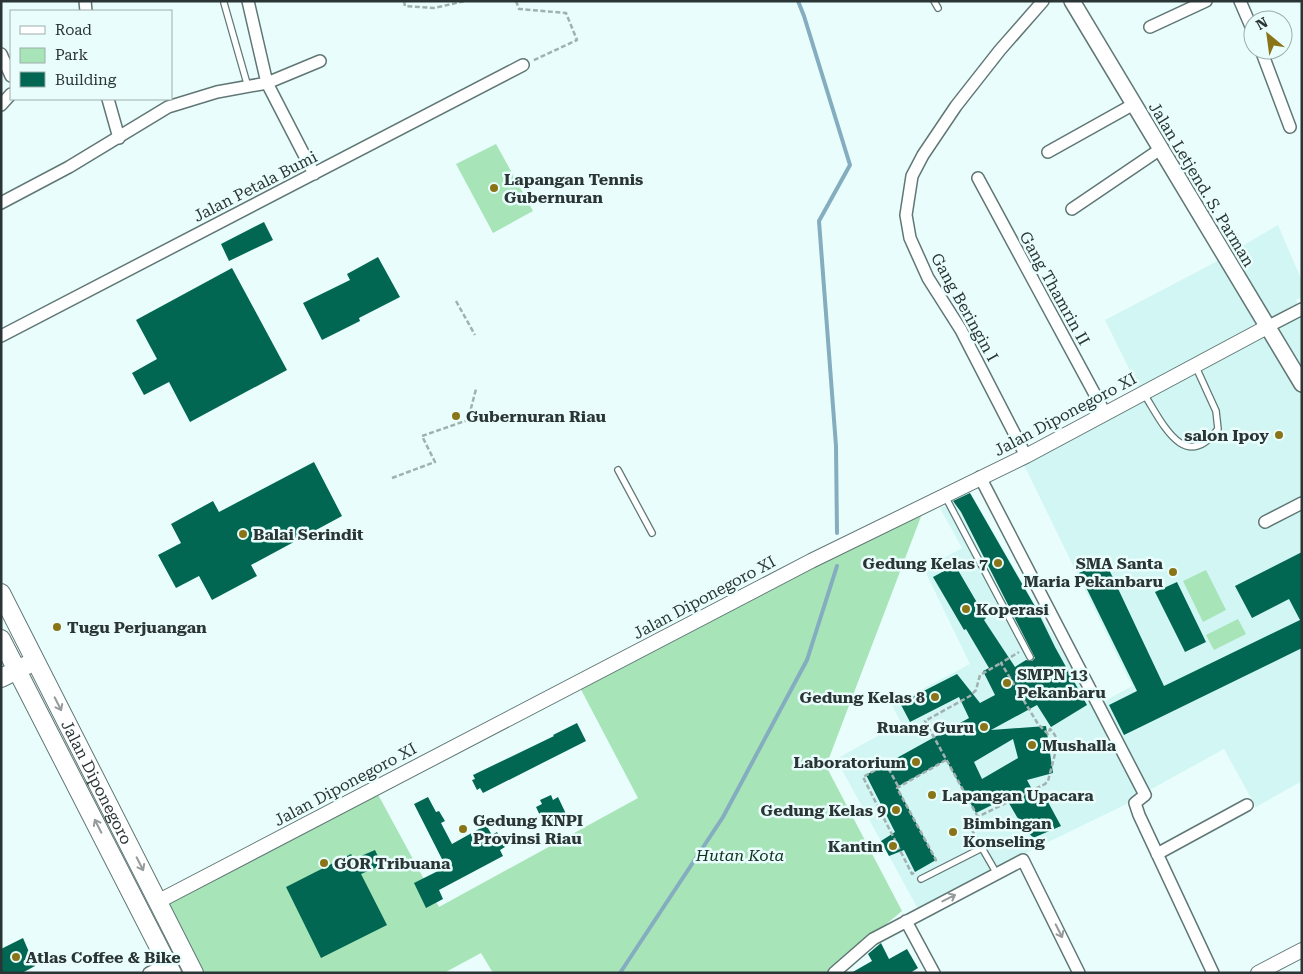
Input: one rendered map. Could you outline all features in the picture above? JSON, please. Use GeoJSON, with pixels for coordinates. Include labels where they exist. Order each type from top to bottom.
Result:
{"type":"FeatureCollection","features":[{"type":"Feature","properties":{"kind":"main road","name":"Jalan Letjend. S. Parman"},"geometry":{"type":"LineString","coordinates":[[1072,1],[1302,384]]}},
{"type":"Feature","properties":{"kind":"main road","name":"Jalan Diponegoro"},"geometry":{"type":"LineString","coordinates":[[1,593],[194,973]]}},
{"type":"Feature","properties":{"kind":"main road"},"geometry":{"type":"LineString","coordinates":[[3,646],[25,639]]}},
{"type":"Feature","properties":{"kind":"main road","name":"Jalan Diponegoro"},"geometry":{"type":"LineString","coordinates":[[3,646],[18,670],[170,968]]}},
{"type":"Feature","properties":{"kind":"main road"},"geometry":{"type":"LineString","coordinates":[[1,678],[36,661]]}},
{"type":"Feature","properties":{"kind":"street"},"geometry":{"type":"LineString","coordinates":[[248,1],[267,83],[314,174]]}},
{"type":"Feature","properties":{"kind":"street","name":"Gang Beringin I"},"geometry":{"type":"LineString","coordinates":[[1026,456],[961,330],[928,278],[910,238],[906,215],[912,176],[924,155],[956,106],[1000,50],[1043,1]]}},
{"type":"Feature","properties":{"kind":"street"},"geometry":{"type":"LineString","coordinates":[[1150,28],[1206,1]]}},
{"type":"Feature","properties":{"kind":"street"},"geometry":{"type":"LineString","coordinates":[[1,54],[10,74]]}},
{"type":"Feature","properties":{"kind":"street"},"geometry":{"type":"LineString","coordinates":[[1265,60],[1290,127]]}},
{"type":"Feature","properties":{"kind":"street"},"geometry":{"type":"LineString","coordinates":[[1,203],[69,167],[168,107],[217,92],[267,83],[320,61]]}},
{"type":"Feature","properties":{"kind":"street","name":"Jalan Petala Bumi"},"geometry":{"type":"LineString","coordinates":[[1,336],[523,65]]}},
{"type":"Feature","properties":{"kind":"street"},"geometry":{"type":"LineString","coordinates":[[1,104],[10,95]]}},
{"type":"Feature","properties":{"kind":"street"},"geometry":{"type":"LineString","coordinates":[[108,100],[119,138]]}},
{"type":"Feature","properties":{"kind":"street"},"geometry":{"type":"LineString","coordinates":[[1048,152],[1134,104]]}},
{"type":"Feature","properties":{"kind":"street"},"geometry":{"type":"LineString","coordinates":[[1072,209],[1162,148]]}},
{"type":"Feature","properties":{"kind":"street","name":"Gang Thamrin II"},"geometry":{"type":"LineString","coordinates":[[978,178],[1105,413]]}},
{"type":"Feature","properties":{"kind":"street"},"geometry":{"type":"LineString","coordinates":[[1267,327],[1302,309]]}},
{"type":"Feature","properties":{"kind":"street","name":"Jalan Diponegoro XI"},"geometry":{"type":"LineString","coordinates":[[159,901],[811,561],[1026,456],[1267,327]]}},
{"type":"Feature","properties":{"kind":"street"},"geometry":{"type":"LineString","coordinates":[[980,477],[1145,795],[1135,803],[1213,973]]}},
{"type":"Feature","properties":{"kind":"street"},"geometry":{"type":"LineString","coordinates":[[1265,522],[1302,502]]}},
{"type":"Feature","properties":{"kind":"street"},"geometry":{"type":"LineString","coordinates":[[1157,854],[1247,805]]}},
{"type":"Feature","properties":{"kind":"street"},"geometry":{"type":"LineString","coordinates":[[834,973],[873,939],[1023,860],[1080,973]]}},
{"type":"Feature","properties":{"kind":"street"},"geometry":{"type":"LineString","coordinates":[[906,921],[934,973]]}},
{"type":"Feature","properties":{"kind":"street"},"geometry":{"type":"LineString","coordinates":[[1258,973],[1302,950]]}},
{"type":"Feature","properties":{"kind":"street"},"geometry":{"type":"LineString","coordinates":[[149,973],[170,968]]}},
{"type":"Feature","properties":{"kind":"lane"},"geometry":{"type":"LineString","coordinates":[[934,1],[938,8]]}},
{"type":"Feature","properties":{"kind":"lane"},"geometry":{"type":"LineString","coordinates":[[224,3],[248,87]]}},
{"type":"Feature","properties":{"kind":"lane"},"geometry":{"type":"LineString","coordinates":[[1143,393],[1169,434],[1181,445],[1194,448],[1211,439],[1218,429],[1216,412],[1195,365]]}},
{"type":"Feature","properties":{"kind":"lane"},"geometry":{"type":"LineString","coordinates":[[618,470],[652,533]]}},
{"type":"Feature","properties":{"kind":"lane"},"geometry":{"type":"LineString","coordinates":[[945,496],[1030,657]]}},
{"type":"Feature","properties":{"kind":"lane"},"geometry":{"type":"LineString","coordinates":[[921,880],[982,848],[997,874]]}},
{"type":"Feature","properties":{"kind":"path"},"geometry":{"type":"LineString","coordinates":[[404,1],[405,6],[434,8],[465,1]]}},
{"type":"Feature","properties":{"kind":"path"},"geometry":{"type":"LineString","coordinates":[[516,1],[518,8],[566,13],[577,40],[523,65]]}},
{"type":"Feature","properties":{"kind":"path"},"geometry":{"type":"LineString","coordinates":[[456,301],[475,335]]}},
{"type":"Feature","properties":{"kind":"path"},"geometry":{"type":"LineString","coordinates":[[392,478],[435,462],[422,436],[468,420],[476,389]]}},
{"type":"Feature","properties":{"kind":"path"},"geometry":{"type":"LineString","coordinates":[[978,817],[924,721],[970,696],[976,690],[980,675],[1026,648]]}},
{"type":"Feature","properties":{"kind":"path"},"geometry":{"type":"LineString","coordinates":[[982,848],[967,822],[1045,784],[1048,781],[1057,746],[1053,732],[1050,729],[1048,734],[1038,724],[1001,663]]}},
{"type":"Feature","properties":{"kind":"path"},"geometry":{"type":"LineString","coordinates":[[898,786],[946,760]]}},
{"type":"Feature","properties":{"kind":"path"},"geometry":{"type":"LineString","coordinates":[[922,868],[912,874],[863,777],[886,764],[936,860],[929,864]]}},
{"type":"Feature","properties":{"kind":"shaded area"},"geometry":{"type":"Polygon","coordinates":[[[1278,225],[1302,281],[1302,297],[1296,300],[1302,314],[1302,781],[1256,807],[1224,749],[1146,792],[1101,703],[1132,686],[1023,463],[1144,399],[1105,320],[1210,265],[1278,225]]]}},
{"type":"Feature","properties":{"kind":"shaded area","name":"SMPN 13 Pekanbaru"},"geometry":{"type":"Polygon","coordinates":[[[970,492],[1145,795],[1028,852],[918,909],[836,759],[901,723],[892,705],[970,664],[924,569],[962,548],[940,508],[970,492]]]}},
{"type":"Feature","properties":{"kind":"green space","name":"Lapangan Tennis Gubernuran"},"geometry":{"type":"Polygon","coordinates":[[[496,144],[533,211],[493,233],[456,164],[496,144]]]}},
{"type":"Feature","properties":{"kind":"green space","name":"Hutan Kota"},"geometry":{"type":"Polygon","coordinates":[[[925,506],[826,766],[902,911],[828,973],[493,973],[481,953],[444,973],[195,973],[159,901],[375,789],[439,907],[638,798],[577,682],[925,506]]]}},
{"type":"Feature","properties":{"kind":"green space"},"geometry":{"type":"Polygon","coordinates":[[[1206,570],[1226,610],[1203,622],[1183,581],[1206,570]]]}},
{"type":"Feature","properties":{"kind":"green space"},"geometry":{"type":"Polygon","coordinates":[[[1238,619],[1246,634],[1214,650],[1206,635],[1238,619]]]}},
{"type":"Feature","properties":{"kind":"building"},"geometry":{"type":"Polygon","coordinates":[[[264,222],[273,240],[229,261],[221,244],[264,222]]]}},
{"type":"Feature","properties":{"kind":"building"},"geometry":{"type":"Polygon","coordinates":[[[378,257],[400,297],[359,318],[360,321],[322,340],[303,303],[350,280],[347,274],[378,257]]]}},
{"type":"Feature","properties":{"kind":"building"},"geometry":{"type":"Polygon","coordinates":[[[232,268],[287,370],[190,422],[169,382],[144,395],[132,373],[157,359],[136,320],[232,268]]]}},
{"type":"Feature","properties":{"kind":"building","name":"Balai Serindit"},"geometry":{"type":"Polygon","coordinates":[[[314,462],[342,516],[251,565],[257,576],[212,600],[199,576],[176,588],[158,555],[181,543],[171,524],[213,501],[219,512],[314,462]]]}},
{"type":"Feature","properties":{"kind":"building"},"geometry":{"type":"Polygon","coordinates":[[[970,493],[1036,608],[1087,705],[1051,727],[1037,705],[991,730],[1046,726],[1053,773],[1027,780],[1041,806],[1048,802],[1061,826],[1033,838],[1017,817],[1006,798],[976,813],[946,760],[897,787],[936,860],[915,872],[904,850],[889,856],[881,841],[895,832],[866,775],[969,718],[959,697],[910,722],[900,703],[957,674],[980,703],[995,695],[983,671],[989,668],[933,577],[955,565],[986,618],[984,620],[1015,667],[1026,660],[1032,661],[1035,658],[961,512],[953,501],[970,493]],[[1013,739],[974,762],[982,779],[1018,758],[1013,739]]]}},
{"type":"Feature","properties":{"kind":"building"},"geometry":{"type":"Polygon","coordinates":[[[1302,552],[1302,648],[1124,735],[1109,705],[1137,691],[1079,573],[1105,561],[1164,686],[1300,620],[1289,599],[1252,618],[1235,586],[1302,552]]]}},
{"type":"Feature","properties":{"kind":"building"},"geometry":{"type":"Polygon","coordinates":[[[1177,582],[1206,642],[1185,652],[1155,592],[1177,582]]]}},
{"type":"Feature","properties":{"kind":"building"},"geometry":{"type":"Polygon","coordinates":[[[577,723],[586,741],[483,793],[480,788],[477,790],[472,780],[475,779],[473,775],[577,723]]]}},
{"type":"Feature","properties":{"kind":"building"},"geometry":{"type":"Polygon","coordinates":[[[551,795],[553,800],[558,797],[567,816],[545,826],[536,807],[542,804],[540,800],[551,795]]]}},
{"type":"Feature","properties":{"kind":"building"},"geometry":{"type":"Polygon","coordinates":[[[428,797],[436,812],[439,811],[445,821],[441,823],[452,844],[486,825],[492,835],[497,832],[505,847],[500,850],[503,856],[439,890],[443,899],[426,908],[414,883],[446,867],[414,804],[428,797]]]}},
{"type":"Feature","properties":{"kind":"building"},"geometry":{"type":"Polygon","coordinates":[[[375,850],[382,865],[361,874],[387,925],[321,958],[286,887],[351,854],[354,859],[375,850]]]}},
{"type":"Feature","properties":{"kind":"building","name":"Atlas Coffee & Bike"},"geometry":{"type":"Polygon","coordinates":[[[23,938],[35,966],[22,973],[1,973],[1,949],[23,938]]]}},
{"type":"Feature","properties":{"kind":"building"},"geometry":{"type":"Polygon","coordinates":[[[881,943],[889,959],[907,949],[918,968],[910,973],[851,973],[872,961],[868,954],[881,943]]]}},
{"type":"Feature","properties":{"kind":"waterway"},"geometry":{"type":"LineString","coordinates":[[798,1],[850,165],[819,221],[836,446],[837,533]]}},
{"type":"Feature","properties":{"kind":"waterway"},"geometry":{"type":"LineString","coordinates":[[620,973],[723,817],[807,660],[837,566]]}},
{"type":"Feature","properties":{"kind":"place","name":"Lapangan Tennis Gubernuran"},"geometry":{"type":"Point","coordinates":[494,188]}},
{"type":"Feature","properties":{"kind":"place","name":"Gubernuran Riau"},"geometry":{"type":"Point","coordinates":[456,416]}},
{"type":"Feature","properties":{"kind":"place","name":"salon Ipoy"},"geometry":{"type":"Point","coordinates":[1279,435]}},
{"type":"Feature","properties":{"kind":"place","name":"Balai Serindit"},"geometry":{"type":"Point","coordinates":[243,534]}},
{"type":"Feature","properties":{"kind":"place","name":"Gedung Kelas 7"},"geometry":{"type":"Point","coordinates":[998,563]}},
{"type":"Feature","properties":{"kind":"place","name":"SMA Santa Maria Pekanbaru"},"geometry":{"type":"Point","coordinates":[1173,572]}},
{"type":"Feature","properties":{"kind":"place","name":"Koperasi"},"geometry":{"type":"Point","coordinates":[966,609]}},
{"type":"Feature","properties":{"kind":"place","name":"Tugu Perjuangan"},"geometry":{"type":"Point","coordinates":[57,627]}},
{"type":"Feature","properties":{"kind":"place","name":"SMPN 13 Pekanbaru"},"geometry":{"type":"Point","coordinates":[1007,683]}},
{"type":"Feature","properties":{"kind":"place","name":"Gedung Kelas 8"},"geometry":{"type":"Point","coordinates":[935,697]}},
{"type":"Feature","properties":{"kind":"place","name":"Ruang Guru"},"geometry":{"type":"Point","coordinates":[984,727]}},
{"type":"Feature","properties":{"kind":"place","name":"Mushalla"},"geometry":{"type":"Point","coordinates":[1032,745]}},
{"type":"Feature","properties":{"kind":"place","name":"Laboratorium"},"geometry":{"type":"Point","coordinates":[916,762]}},
{"type":"Feature","properties":{"kind":"place","name":"Lapangan Upacara"},"geometry":{"type":"Point","coordinates":[932,795]}},
{"type":"Feature","properties":{"kind":"place","name":"Gedung Kelas 9"},"geometry":{"type":"Point","coordinates":[896,810]}},
{"type":"Feature","properties":{"kind":"place","name":"Gedung KNPI Provinsi Riau"},"geometry":{"type":"Point","coordinates":[463,829]}},
{"type":"Feature","properties":{"kind":"place","name":"Bimbingan Konseling"},"geometry":{"type":"Point","coordinates":[953,832]}},
{"type":"Feature","properties":{"kind":"place","name":"Kantin"},"geometry":{"type":"Point","coordinates":[893,846]}},
{"type":"Feature","properties":{"kind":"place","name":"GOR Tribuana"},"geometry":{"type":"Point","coordinates":[324,863]}},
{"type":"Feature","properties":{"kind":"place","name":"Atlas Coffee & Bike"},"geometry":{"type":"Point","coordinates":[16,957]}}]}
